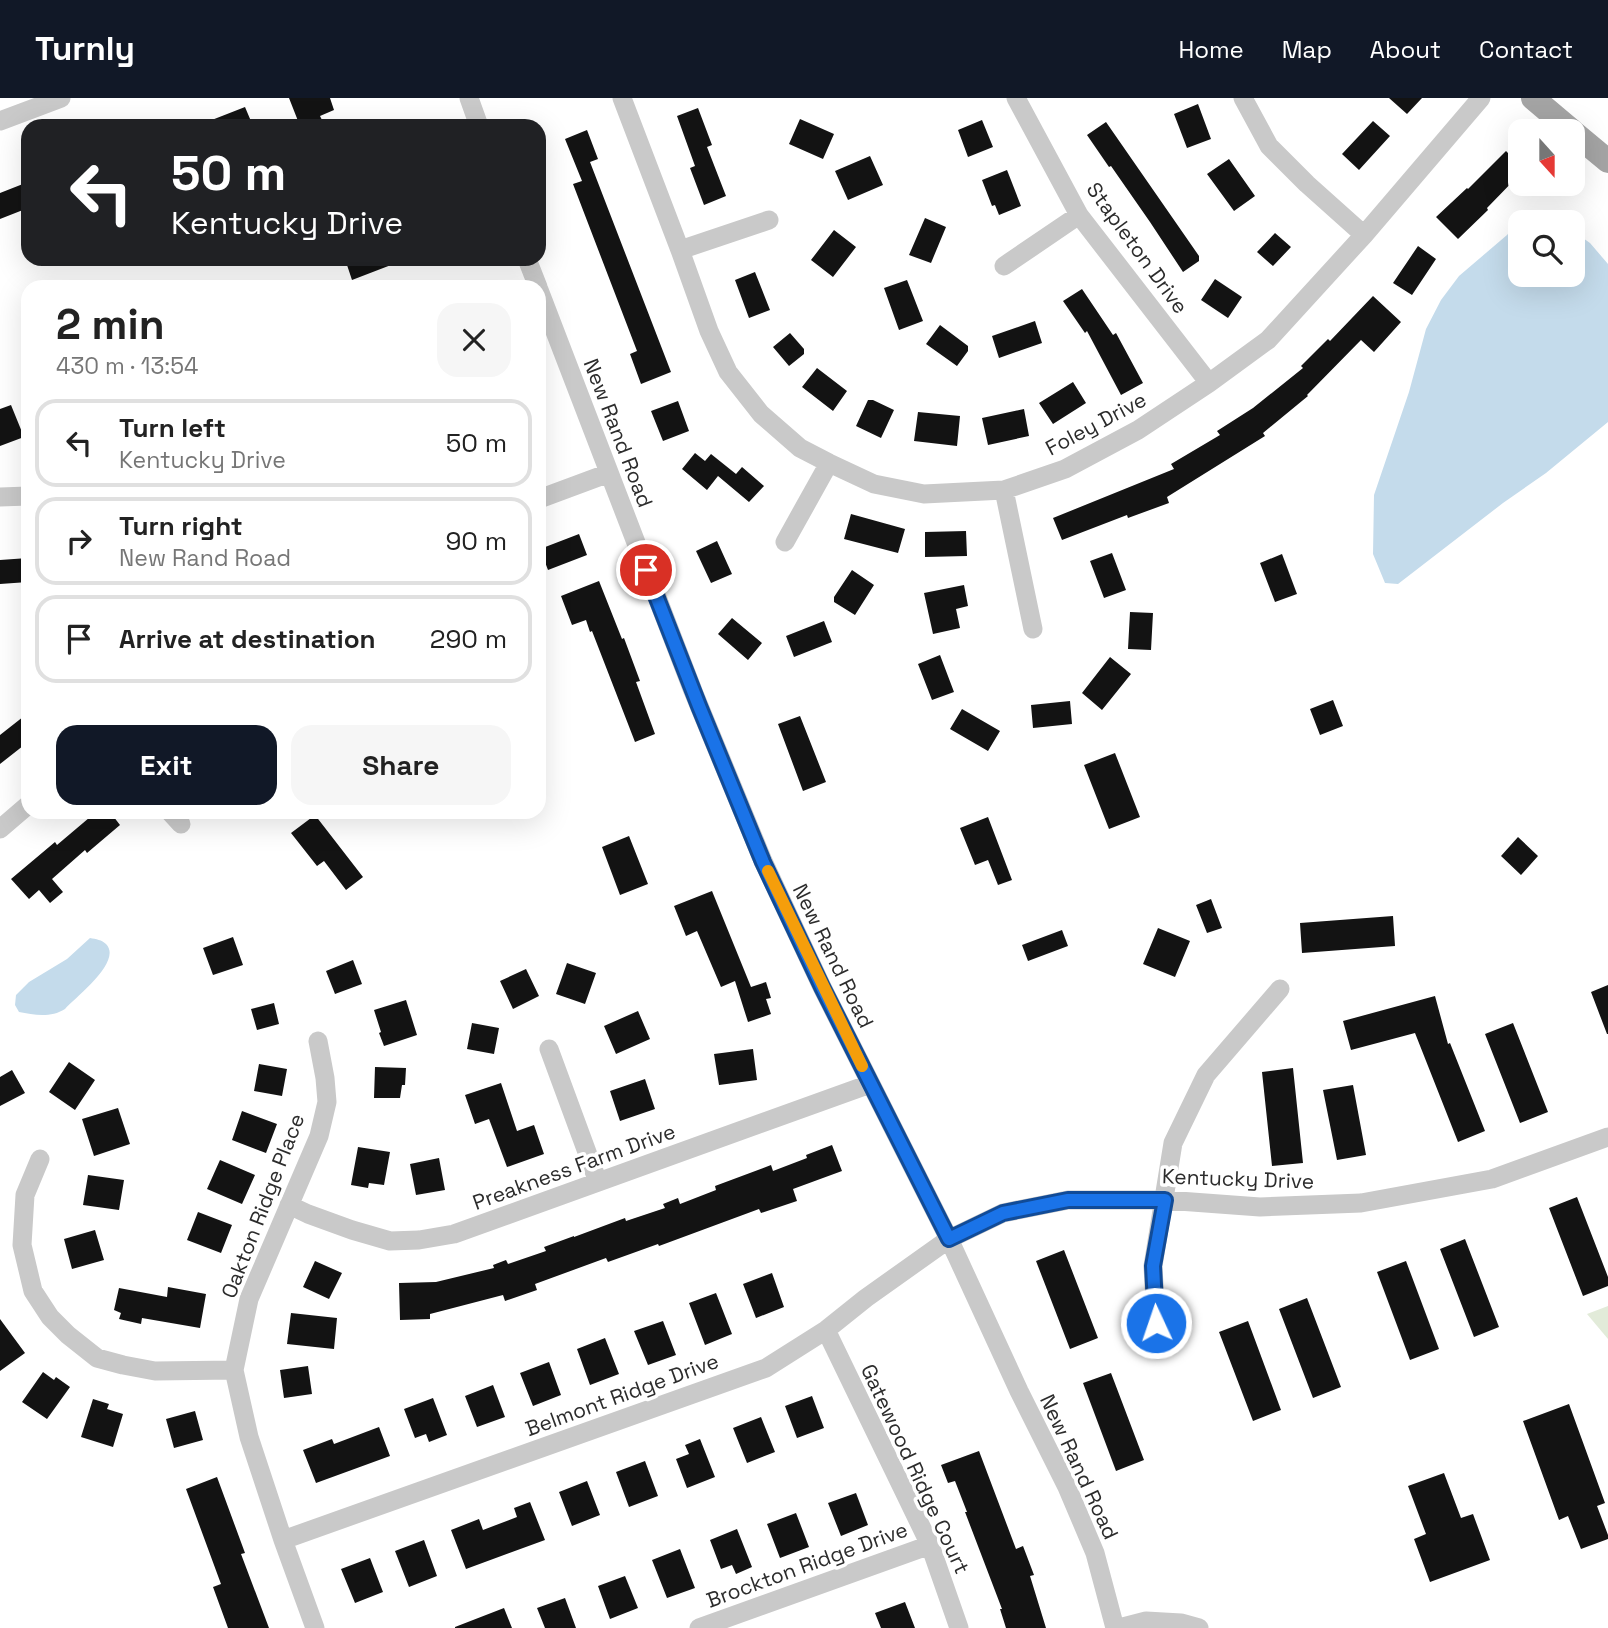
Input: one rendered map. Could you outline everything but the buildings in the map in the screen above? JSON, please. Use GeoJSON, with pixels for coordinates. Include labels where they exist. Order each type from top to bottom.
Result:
{"type":"FeatureCollection","features":[{"type":"Feature","properties":{"kind":"main road"},"geometry":{"type":"LineString","coordinates":[[1533,98],[1558,119]]}},
{"type":"Feature","properties":{"kind":"main road"},"geometry":{"type":"LineString","coordinates":[[1586,143],[1608,161]]}},
{"type":"Feature","properties":{"kind":"street"},"geometry":{"type":"LineString","coordinates":[[0,121],[61,98]]}},
{"type":"Feature","properties":{"kind":"street"},"geometry":{"type":"LineString","coordinates":[[469,98],[476,119]]}},
{"type":"Feature","properties":{"kind":"street","name":"Foley Drive"},"geometry":{"type":"LineString","coordinates":[[622,98],[709,331],[728,372],[761,414],[800,448],[874,484],[924,494],[1004,490],[1065,469],[1138,430],[1209,383],[1268,340],[1481,98]]}},
{"type":"Feature","properties":{"kind":"street","name":"Stapleton Drive"},"geometry":{"type":"LineString","coordinates":[[1016,98],[1079,215],[1209,383]]}},
{"type":"Feature","properties":{"kind":"street"},"geometry":{"type":"LineString","coordinates":[[1243,98],[1269,146],[1364,234]]}},
{"type":"Feature","properties":{"kind":"street"},"geometry":{"type":"LineString","coordinates":[[1004,266],[1079,215]]}},
{"type":"Feature","properties":{"kind":"street"},"geometry":{"type":"LineString","coordinates":[[680,250],[769,220]]}},
{"type":"Feature","properties":{"kind":"street","name":"New Rand Road"},"geometry":{"type":"LineString","coordinates":[[546,309],[688,679],[763,862],[870,1084],[949,1239],[1072,1498],[1095,1553],[1117,1628]]}},
{"type":"Feature","properties":{"kind":"street"},"geometry":{"type":"LineString","coordinates":[[785,542],[829,463]]}},
{"type":"Feature","properties":{"kind":"street"},"geometry":{"type":"LineString","coordinates":[[546,496],[609,473]]}},
{"type":"Feature","properties":{"kind":"street"},"geometry":{"type":"LineString","coordinates":[[1004,490],[1034,629]]}},
{"type":"Feature","properties":{"kind":"street"},"geometry":{"type":"LineString","coordinates":[[0,498],[21,496]]}},
{"type":"Feature","properties":{"kind":"street"},"geometry":{"type":"LineString","coordinates":[[0,829],[21,811]]}},
{"type":"Feature","properties":{"kind":"street"},"geometry":{"type":"LineString","coordinates":[[1156,1323],[1153,1266],[1173,1143],[1206,1075],[1280,989]]}},
{"type":"Feature","properties":{"kind":"street","name":"Oakton Ridge Place"},"geometry":{"type":"LineString","coordinates":[[315,1628],[249,1437],[234,1370],[249,1299],[319,1136],[327,1102],[326,1078],[318,1041]]}},
{"type":"Feature","properties":{"kind":"street"},"geometry":{"type":"LineString","coordinates":[[549,1049],[598,1182]]}},
{"type":"Feature","properties":{"kind":"street","name":"Preakness Farm Drive"},"geometry":{"type":"LineString","coordinates":[[289,1205],[352,1230],[390,1241],[419,1240],[454,1234],[870,1084]]}},
{"type":"Feature","properties":{"kind":"street","name":"Kentucky Drive"},"geometry":{"type":"LineString","coordinates":[[949,1239],[1003,1213],[1068,1200],[1165,1200],[1260,1207],[1361,1203],[1492,1179],[1608,1137]]}},
{"type":"Feature","properties":{"kind":"street"},"geometry":{"type":"LineString","coordinates":[[40,1159],[25,1195],[22,1245],[33,1291],[50,1317],[97,1358],[123,1366],[155,1371],[234,1370]]}},
{"type":"Feature","properties":{"kind":"street","name":"Belmont Ridge Drive"},"geometry":{"type":"LineString","coordinates":[[283,1540],[766,1368],[826,1330],[949,1239]]}},
{"type":"Feature","properties":{"kind":"street","name":"Gatewood Ridge Court"},"geometry":{"type":"LineString","coordinates":[[826,1330],[930,1545],[959,1628]]}},
{"type":"Feature","properties":{"kind":"street","name":"Brockton Ridge Drive"},"geometry":{"type":"LineString","coordinates":[[699,1628],[930,1545]]}},
{"type":"Feature","properties":{"kind":"street"},"geometry":{"type":"LineString","coordinates":[[1117,1628],[1146,1620],[1181,1623],[1199,1628]]}},
{"type":"Feature","properties":{"kind":"green space"},"geometry":{"type":"Polygon","coordinates":[[[1608,1306],[1608,1339],[1587,1314],[1608,1306]]]}},
{"type":"Feature","properties":{"kind":"water"},"geometry":{"type":"Polygon","coordinates":[[[1507,235],[1508,287],[1585,287],[1585,239],[1608,264],[1608,422],[1546,473],[1398,584],[1385,583],[1373,554],[1374,495],[1409,392],[1426,329],[1441,300],[1459,276],[1507,235]]]}},
{"type":"Feature","properties":{"kind":"water"},"geometry":{"type":"Polygon","coordinates":[[[90,938],[106,944],[110,951],[103,969],[87,988],[60,1012],[42,1015],[19,1012],[15,1005],[16,995],[29,982],[67,959],[90,938]]]}},
{"type":"Feature","properties":{"kind":"slow traffic"},"geometry":{"type":"LineString","coordinates":[[768,871],[862,1066]]}},
{"type":"Feature","properties":{"kind":"route"},"geometry":{"type":"LineString","coordinates":[[646,570],[763,862],[822,987],[949,1239],[1003,1213],[1068,1200],[1165,1200],[1153,1266],[1156,1323]]}}]}
